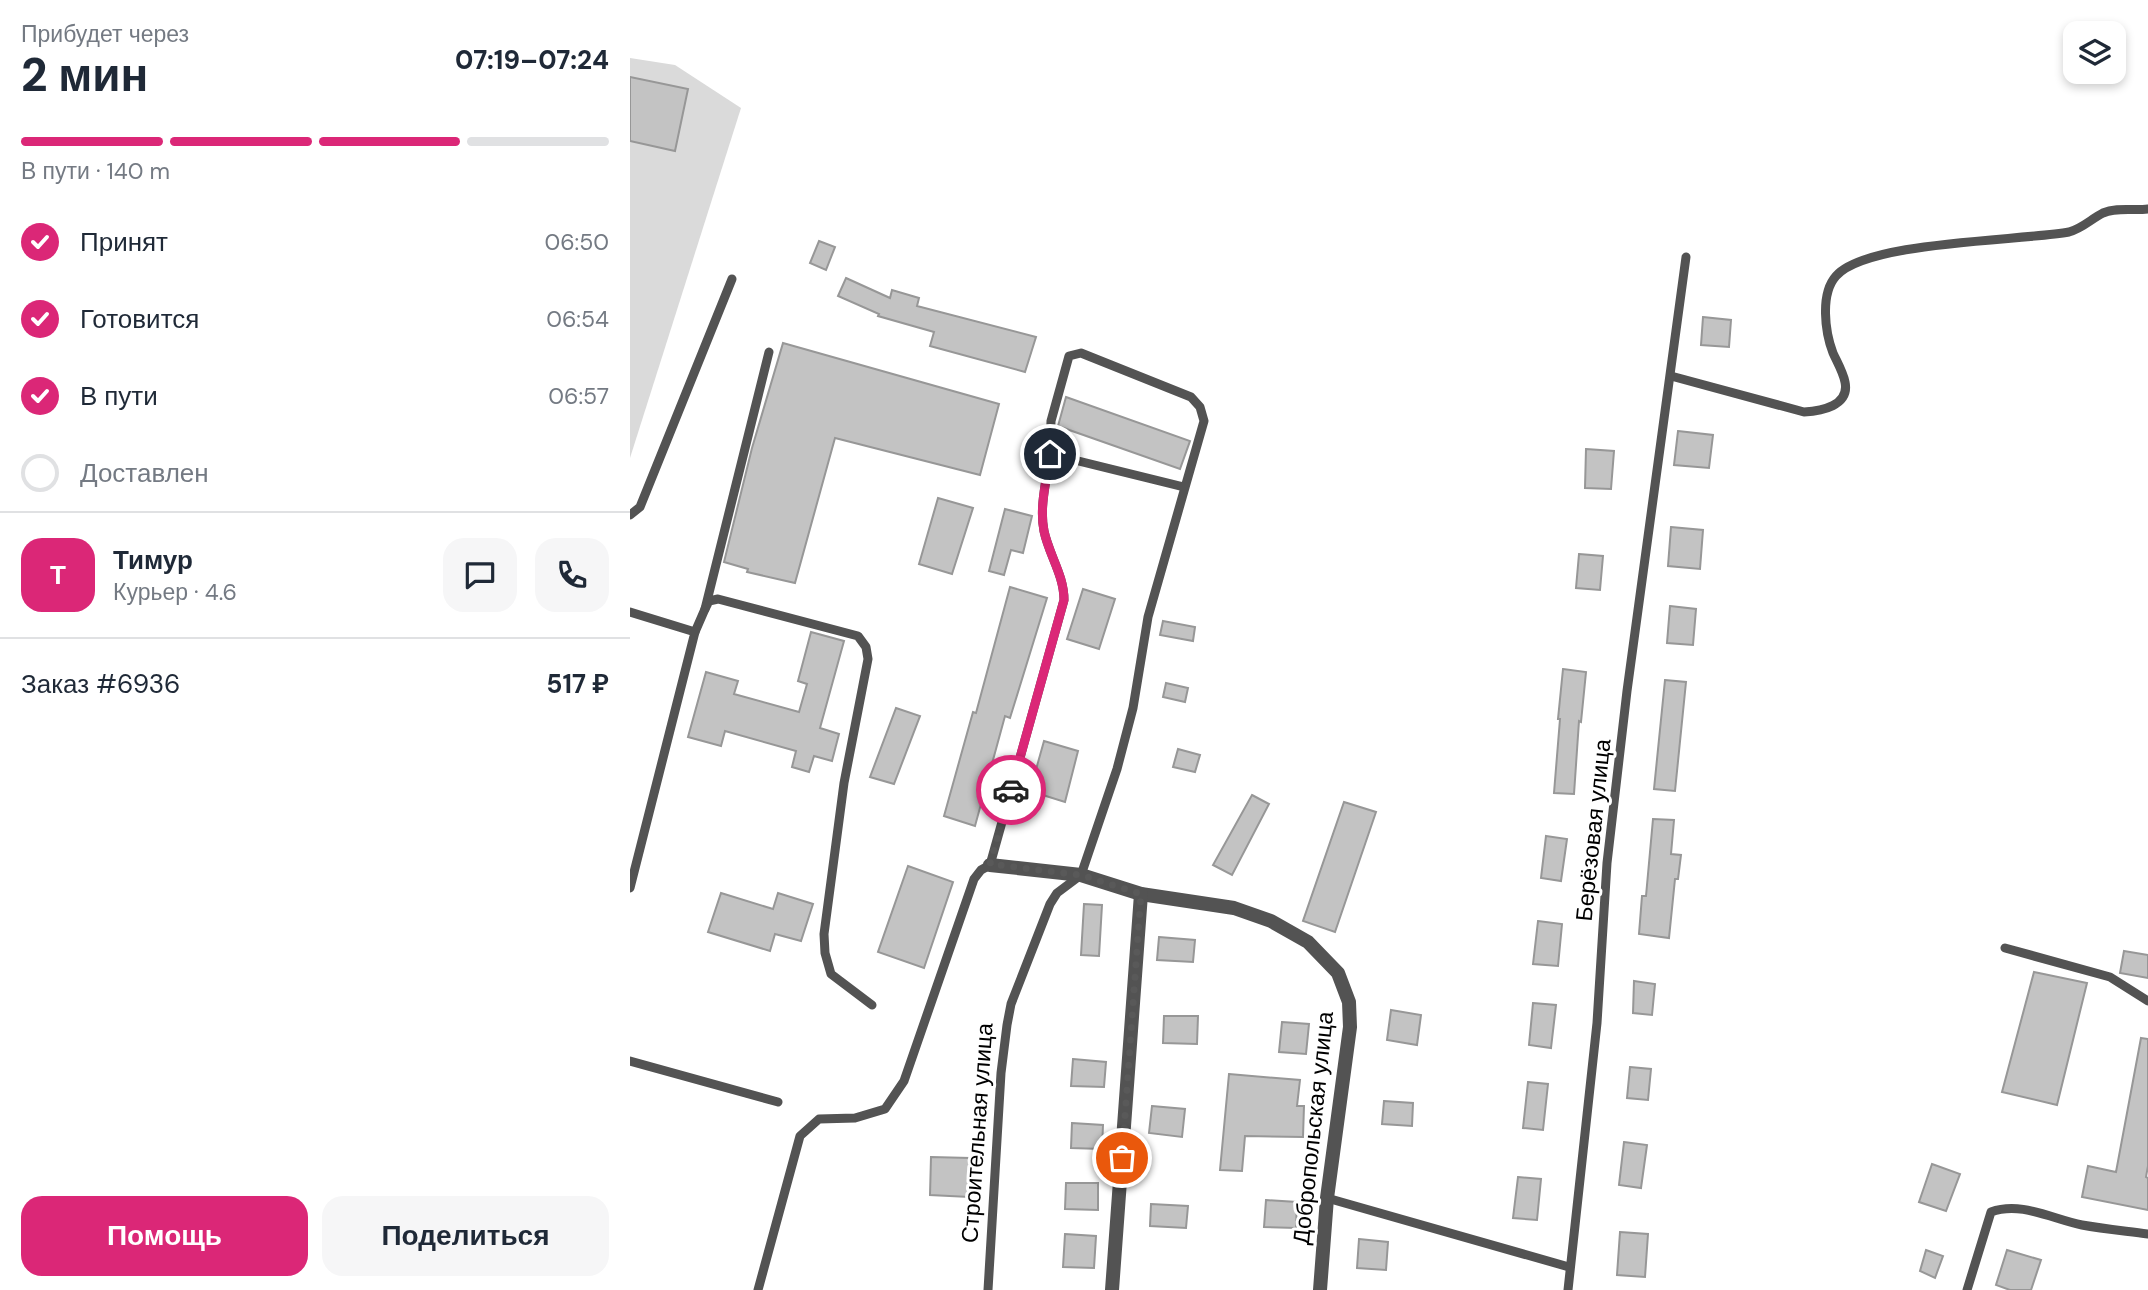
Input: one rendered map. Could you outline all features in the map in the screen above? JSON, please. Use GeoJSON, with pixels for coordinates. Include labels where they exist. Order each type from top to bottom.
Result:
{"type":"FeatureCollection","features":[{"type":"Feature","properties":{"kind":"street"},"geometry":{"type":"LineString","coordinates":[[990,864],[1081,875],[1141,894],[1112,1290]]}},
{"type":"Feature","properties":{"kind":"street","name":"Добропольская улица"},"geometry":{"type":"LineString","coordinates":[[1141,894],[1234,908],[1271,921],[1308,942],[1339,973],[1349,1002],[1350,1027],[1326,1198],[1321,1290]]}},
{"type":"Feature","properties":{"kind":"lane"},"geometry":{"type":"LineString","coordinates":[[1671,376],[1804,412],[1834,406],[1843,397],[1846,384],[1832,349],[1826,297],[1833,278],[1843,269],[1860,260],[1892,252],[2069,232],[2080,229],[2105,213],[2148,209]]}},
{"type":"Feature","properties":{"kind":"lane","name":"Берёзовая улица"},"geometry":{"type":"LineString","coordinates":[[1568,1290],[1597,1023],[1607,863],[1629,677],[1686,257]]}},
{"type":"Feature","properties":{"kind":"lane"},"geometry":{"type":"LineString","coordinates":[[630,515],[640,507],[732,279]]}},
{"type":"Feature","properties":{"kind":"lane"},"geometry":{"type":"LineString","coordinates":[[705,609],[769,352]]}},
{"type":"Feature","properties":{"kind":"lane"},"geometry":{"type":"LineString","coordinates":[[758,1290],[800,1136],[819,1119],[855,1118],[885,1109],[904,1081],[974,879],[990,864],[1064,600],[1064,586],[1043,522],[1051,421],[1068,358],[1081,353],[1191,397],[1200,407],[1204,421],[1148,617],[1133,708],[1117,769],[1081,875]]}},
{"type":"Feature","properties":{"kind":"lane"},"geometry":{"type":"LineString","coordinates":[[1050,454],[1184,487]]}},
{"type":"Feature","properties":{"kind":"lane"},"geometry":{"type":"LineString","coordinates":[[630,888],[695,632],[709,601],[718,599],[858,636],[866,647],[866,671],[844,783],[824,934],[825,953],[831,974],[872,1005]]}},
{"type":"Feature","properties":{"kind":"lane"},"geometry":{"type":"LineString","coordinates":[[630,612],[695,632]]}},
{"type":"Feature","properties":{"kind":"lane","name":"Строительная улица"},"geometry":{"type":"LineString","coordinates":[[988,1290],[1000,1073],[1011,1004],[1050,904],[1057,893],[1081,875]]}},
{"type":"Feature","properties":{"kind":"lane"},"geometry":{"type":"LineString","coordinates":[[2005,948],[2110,977],[2148,1001]]}},
{"type":"Feature","properties":{"kind":"lane"},"geometry":{"type":"LineString","coordinates":[[630,1061],[778,1102]]}},
{"type":"Feature","properties":{"kind":"lane"},"geometry":{"type":"LineString","coordinates":[[1326,1198],[1569,1267]]}},
{"type":"Feature","properties":{"kind":"lane"},"geometry":{"type":"LineString","coordinates":[[1967,1290],[1991,1212],[2004,1207],[2083,1225],[2148,1234]]}},
{"type":"Feature","properties":{"kind":"shaded area"},"geometry":{"type":"Polygon","coordinates":[[[630,58],[675,65],[741,108],[630,458],[630,58]]]}},
{"type":"Feature","properties":{"kind":"building"},"geometry":{"type":"Polygon","coordinates":[[[630,77],[688,89],[675,151],[630,141],[630,77]]]}},
{"type":"Feature","properties":{"kind":"building"},"geometry":{"type":"Polygon","coordinates":[[[819,241],[835,247],[826,270],[810,263],[819,241]]]}},
{"type":"Feature","properties":{"kind":"building"},"geometry":{"type":"Polygon","coordinates":[[[846,278],[890,298],[892,290],[919,298],[917,306],[1036,337],[1025,372],[930,346],[934,332],[878,316],[879,314],[838,296],[846,278]]]}},
{"type":"Feature","properties":{"kind":"building"},"geometry":{"type":"Polygon","coordinates":[[[1703,317],[1731,320],[1729,347],[1701,345],[1703,317]]]}},
{"type":"Feature","properties":{"kind":"building"},"geometry":{"type":"Polygon","coordinates":[[[783,343],[999,404],[980,475],[835,438],[795,583],[747,572],[748,569],[724,562],[752,448],[783,343]]]}},
{"type":"Feature","properties":{"kind":"building"},"geometry":{"type":"Polygon","coordinates":[[[1066,397],[1190,441],[1180,469],[1058,426],[1066,397]]]}},
{"type":"Feature","properties":{"kind":"building"},"geometry":{"type":"Polygon","coordinates":[[[1678,431],[1713,435],[1709,468],[1674,465],[1678,431]]]}},
{"type":"Feature","properties":{"kind":"building"},"geometry":{"type":"Polygon","coordinates":[[[1586,449],[1614,451],[1611,489],[1585,488],[1586,449]]]}},
{"type":"Feature","properties":{"kind":"building"},"geometry":{"type":"Polygon","coordinates":[[[938,498],[973,508],[952,574],[919,564],[938,498]]]}},
{"type":"Feature","properties":{"kind":"building"},"geometry":{"type":"Polygon","coordinates":[[[1005,509],[1032,516],[1023,553],[1011,550],[1004,575],[989,571],[1005,509]]]}},
{"type":"Feature","properties":{"kind":"building"},"geometry":{"type":"Polygon","coordinates":[[[1671,527],[1703,530],[1700,569],[1668,566],[1671,527]]]}},
{"type":"Feature","properties":{"kind":"building"},"geometry":{"type":"Polygon","coordinates":[[[1579,554],[1603,556],[1600,590],[1576,588],[1579,554]]]}},
{"type":"Feature","properties":{"kind":"building"},"geometry":{"type":"Polygon","coordinates":[[[1010,587],[1047,598],[1010,718],[1005,716],[975,826],[944,816],[973,712],[976,713],[1010,587]]]}},
{"type":"Feature","properties":{"kind":"building"},"geometry":{"type":"Polygon","coordinates":[[[1083,589],[1115,599],[1099,649],[1067,639],[1083,589]]]}},
{"type":"Feature","properties":{"kind":"building"},"geometry":{"type":"Polygon","coordinates":[[[1670,606],[1696,609],[1693,645],[1667,643],[1670,606]]]}},
{"type":"Feature","properties":{"kind":"building"},"geometry":{"type":"Polygon","coordinates":[[[1163,621],[1195,627],[1193,641],[1160,635],[1163,621]]]}},
{"type":"Feature","properties":{"kind":"building"},"geometry":{"type":"Polygon","coordinates":[[[811,632],[844,641],[820,728],[839,734],[832,761],[814,756],[809,772],[792,767],[796,751],[725,731],[721,746],[688,737],[706,672],[738,681],[734,694],[799,712],[807,684],[798,681],[811,632]]]}},
{"type":"Feature","properties":{"kind":"building"},"geometry":{"type":"Polygon","coordinates":[[[1563,669],[1586,672],[1581,722],[1579,721],[1574,794],[1554,793],[1563,669]]]}},
{"type":"Feature","properties":{"kind":"building"},"geometry":{"type":"Polygon","coordinates":[[[1665,680],[1686,682],[1675,791],[1654,789],[1665,680]]]}},
{"type":"Feature","properties":{"kind":"building"},"geometry":{"type":"Polygon","coordinates":[[[1166,683],[1188,688],[1185,702],[1163,697],[1166,683]]]}},
{"type":"Feature","properties":{"kind":"building"},"geometry":{"type":"Polygon","coordinates":[[[896,708],[920,716],[894,784],[870,777],[896,708]]]}},
{"type":"Feature","properties":{"kind":"building"},"geometry":{"type":"Polygon","coordinates":[[[1044,741],[1078,751],[1065,802],[1030,791],[1044,741]]]}},
{"type":"Feature","properties":{"kind":"building"},"geometry":{"type":"Polygon","coordinates":[[[1178,749],[1200,755],[1195,772],[1173,767],[1178,749]]]}},
{"type":"Feature","properties":{"kind":"building"},"geometry":{"type":"Polygon","coordinates":[[[1252,795],[1269,804],[1232,875],[1213,865],[1252,795]]]}},
{"type":"Feature","properties":{"kind":"building"},"geometry":{"type":"Polygon","coordinates":[[[1344,802],[1376,812],[1335,932],[1303,921],[1344,802]]]}},
{"type":"Feature","properties":{"kind":"building"},"geometry":{"type":"Polygon","coordinates":[[[1653,819],[1674,820],[1671,854],[1681,855],[1678,879],[1675,879],[1669,938],[1639,934],[1642,896],[1646,896],[1653,819]]]}},
{"type":"Feature","properties":{"kind":"building"},"geometry":{"type":"Polygon","coordinates":[[[1546,836],[1567,839],[1561,881],[1541,878],[1546,836]]]}},
{"type":"Feature","properties":{"kind":"building"},"geometry":{"type":"Polygon","coordinates":[[[908,866],[953,882],[924,968],[878,952],[908,866]]]}},
{"type":"Feature","properties":{"kind":"building"},"geometry":{"type":"Polygon","coordinates":[[[721,893],[773,909],[778,893],[813,904],[801,941],[775,934],[770,951],[708,932],[721,893]]]}},
{"type":"Feature","properties":{"kind":"building"},"geometry":{"type":"Polygon","coordinates":[[[1084,904],[1102,905],[1099,956],[1081,955],[1084,904]]]}},
{"type":"Feature","properties":{"kind":"building"},"geometry":{"type":"Polygon","coordinates":[[[1538,921],[1562,924],[1558,966],[1533,964],[1538,921]]]}},
{"type":"Feature","properties":{"kind":"building"},"geometry":{"type":"Polygon","coordinates":[[[1159,937],[1195,940],[1193,962],[1157,960],[1159,937]]]}},
{"type":"Feature","properties":{"kind":"building"},"geometry":{"type":"Polygon","coordinates":[[[2124,951],[2148,955],[2148,978],[2120,973],[2124,951]]]}},
{"type":"Feature","properties":{"kind":"building"},"geometry":{"type":"Polygon","coordinates":[[[2034,972],[2087,983],[2057,1105],[2002,1092],[2034,972]]]}},
{"type":"Feature","properties":{"kind":"building"},"geometry":{"type":"Polygon","coordinates":[[[1634,981],[1655,984],[1652,1015],[1633,1013],[1634,981]]]}},
{"type":"Feature","properties":{"kind":"building"},"geometry":{"type":"Polygon","coordinates":[[[1533,1003],[1556,1005],[1551,1048],[1529,1045],[1533,1003]]]}},
{"type":"Feature","properties":{"kind":"building"},"geometry":{"type":"Polygon","coordinates":[[[1391,1010],[1421,1015],[1417,1045],[1387,1040],[1391,1010]]]}},
{"type":"Feature","properties":{"kind":"building"},"geometry":{"type":"Polygon","coordinates":[[[1164,1016],[1198,1016],[1197,1044],[1163,1043],[1164,1016]]]}},
{"type":"Feature","properties":{"kind":"building"},"geometry":{"type":"Polygon","coordinates":[[[1282,1022],[1309,1024],[1306,1054],[1279,1052],[1282,1022]]]}},
{"type":"Feature","properties":{"kind":"building"},"geometry":{"type":"Polygon","coordinates":[[[2141,1038],[2148,1039],[2148,1210],[2082,1197],[2088,1166],[2116,1172],[2141,1038]]]}},
{"type":"Feature","properties":{"kind":"building"},"geometry":{"type":"Polygon","coordinates":[[[1073,1059],[1106,1062],[1104,1087],[1071,1086],[1073,1059]]]}},
{"type":"Feature","properties":{"kind":"building"},"geometry":{"type":"Polygon","coordinates":[[[1630,1067],[1651,1069],[1648,1100],[1627,1098],[1630,1067]]]}},
{"type":"Feature","properties":{"kind":"building"},"geometry":{"type":"Polygon","coordinates":[[[1229,1074],[1300,1080],[1297,1106],[1304,1106],[1303,1137],[1245,1136],[1242,1171],[1220,1170],[1229,1074]]]}},
{"type":"Feature","properties":{"kind":"building"},"geometry":{"type":"Polygon","coordinates":[[[1528,1082],[1548,1084],[1543,1130],[1523,1128],[1528,1082]]]}},
{"type":"Feature","properties":{"kind":"building"},"geometry":{"type":"Polygon","coordinates":[[[1384,1101],[1413,1103],[1412,1126],[1382,1124],[1384,1101]]]}},
{"type":"Feature","properties":{"kind":"building"},"geometry":{"type":"Polygon","coordinates":[[[1152,1106],[1185,1109],[1182,1137],[1149,1133],[1152,1106]]]}},
{"type":"Feature","properties":{"kind":"building"},"geometry":{"type":"Polygon","coordinates":[[[1072,1123],[1103,1125],[1102,1149],[1071,1148],[1072,1123]]]}},
{"type":"Feature","properties":{"kind":"building"},"geometry":{"type":"Polygon","coordinates":[[[1624,1142],[1647,1145],[1641,1188],[1619,1185],[1624,1142]]]}},
{"type":"Feature","properties":{"kind":"building"},"geometry":{"type":"Polygon","coordinates":[[[931,1157],[970,1158],[969,1197],[930,1195],[931,1157]]]}},
{"type":"Feature","properties":{"kind":"building"},"geometry":{"type":"Polygon","coordinates":[[[1932,1164],[1960,1174],[1946,1211],[1919,1202],[1932,1164]]]}},
{"type":"Feature","properties":{"kind":"building"},"geometry":{"type":"Polygon","coordinates":[[[1518,1177],[1541,1179],[1537,1220],[1513,1218],[1518,1177]]]}},
{"type":"Feature","properties":{"kind":"building"},"geometry":{"type":"Polygon","coordinates":[[[1066,1183],[1098,1183],[1098,1210],[1065,1209],[1066,1183]]]}},
{"type":"Feature","properties":{"kind":"building"},"geometry":{"type":"Polygon","coordinates":[[[1266,1200],[1297,1202],[1296,1228],[1264,1227],[1266,1200]]]}},
{"type":"Feature","properties":{"kind":"building"},"geometry":{"type":"Polygon","coordinates":[[[1151,1204],[1188,1206],[1186,1228],[1150,1226],[1151,1204]]]}},
{"type":"Feature","properties":{"kind":"building"},"geometry":{"type":"Polygon","coordinates":[[[1620,1232],[1648,1234],[1645,1277],[1617,1275],[1620,1232]]]}},
{"type":"Feature","properties":{"kind":"building"},"geometry":{"type":"Polygon","coordinates":[[[1065,1234],[1096,1236],[1094,1268],[1063,1267],[1065,1234]]]}},
{"type":"Feature","properties":{"kind":"building"},"geometry":{"type":"Polygon","coordinates":[[[1359,1239],[1388,1242],[1386,1270],[1357,1268],[1359,1239]]]}},
{"type":"Feature","properties":{"kind":"building"},"geometry":{"type":"Polygon","coordinates":[[[1926,1250],[1943,1256],[1935,1278],[1920,1271],[1926,1250]]]}},
{"type":"Feature","properties":{"kind":"building"},"geometry":{"type":"Polygon","coordinates":[[[2007,1250],[2041,1260],[2031,1290],[2010,1290],[1996,1285],[2007,1250]]]}},
{"type":"Feature","properties":{"kind":"way so far"},"geometry":{"type":"LineString","coordinates":[[1011,790],[990,864],[1081,875],[1141,894],[1122,1158]]}},
{"type":"Feature","properties":{"kind":"route"},"geometry":{"type":"LineString","coordinates":[[1011,790],[1064,600],[1064,586],[1043,522],[1050,454]]}}]}
